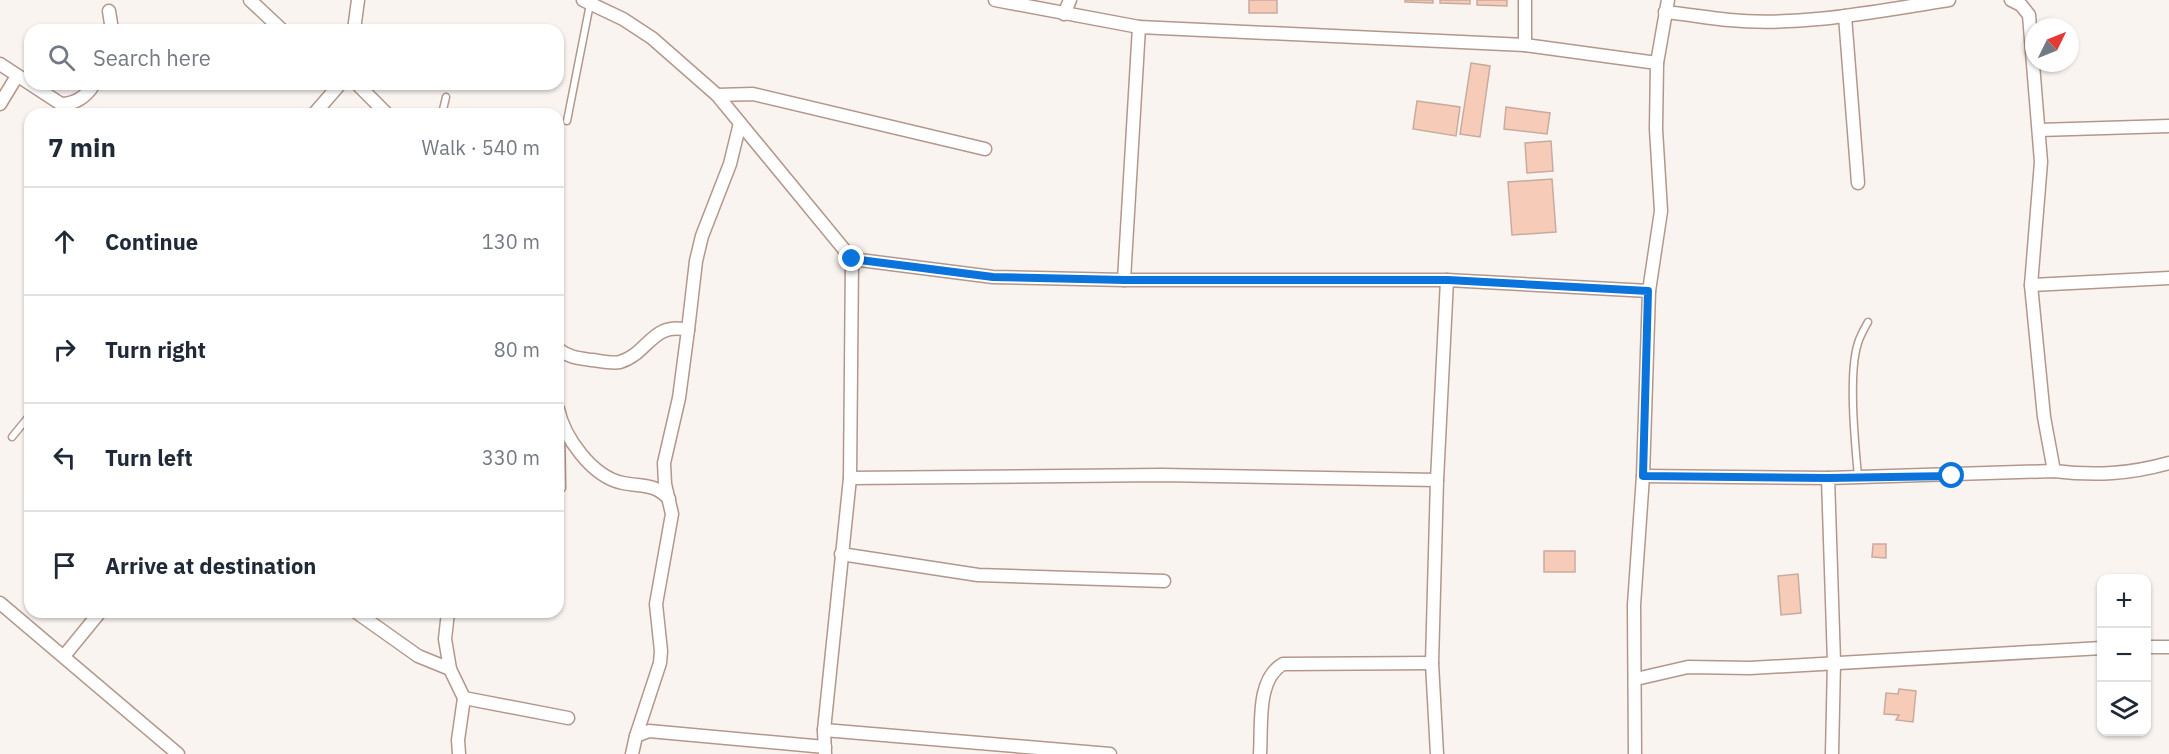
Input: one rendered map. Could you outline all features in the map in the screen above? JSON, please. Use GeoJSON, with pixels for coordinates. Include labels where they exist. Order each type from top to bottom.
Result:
{"type":"FeatureCollection","features":[{"type":"Feature","properties":{"kind":"street"},"geometry":{"type":"LineString","coordinates":[[250,0],[276,24]]}},
{"type":"Feature","properties":{"kind":"street"},"geometry":{"type":"LineString","coordinates":[[355,24],[358,0]]}},
{"type":"Feature","properties":{"kind":"street"},"geometry":{"type":"LineString","coordinates":[[995,0],[1139,27],[1525,45],[1657,63]]}},
{"type":"Feature","properties":{"kind":"street"},"geometry":{"type":"LineString","coordinates":[[1064,14],[1070,0]]}},
{"type":"Feature","properties":{"kind":"street"},"geometry":{"type":"LineString","coordinates":[[1525,0],[1525,45]]}},
{"type":"Feature","properties":{"kind":"street"},"geometry":{"type":"LineString","coordinates":[[1635,754],[1634,605],[1643,476],[1648,291],[1661,211],[1656,129],[1657,63],[1666,6],[1731,20],[1845,16],[1949,0]]}},
{"type":"Feature","properties":{"kind":"street"},"geometry":{"type":"LineString","coordinates":[[2011,0],[2022,5],[2029,15],[2041,162],[2031,285],[2044,417],[2054,471]]}},
{"type":"Feature","properties":{"kind":"street"},"geometry":{"type":"LineString","coordinates":[[588,1],[623,19],[652,38],[717,95],[852,259],[850,477],[824,730],[825,750],[650,731],[636,735]]}},
{"type":"Feature","properties":{"kind":"street"},"geometry":{"type":"LineString","coordinates":[[109,11],[111,24]]}},
{"type":"Feature","properties":{"kind":"street"},"geometry":{"type":"LineString","coordinates":[[1845,16],[1858,183]]}},
{"type":"Feature","properties":{"kind":"street"},"geometry":{"type":"LineString","coordinates":[[1125,280],[1139,27]]}},
{"type":"Feature","properties":{"kind":"street"},"geometry":{"type":"LineString","coordinates":[[0,64],[24,81]]}},
{"type":"Feature","properties":{"kind":"street"},"geometry":{"type":"LineString","coordinates":[[0,104],[17,76]]}},
{"type":"Feature","properties":{"kind":"street"},"geometry":{"type":"LineString","coordinates":[[38,90],[68,108]]}},
{"type":"Feature","properties":{"kind":"street"},"geometry":{"type":"LineString","coordinates":[[71,108],[90,90]]}},
{"type":"Feature","properties":{"kind":"street"},"geometry":{"type":"LineString","coordinates":[[319,108],[335,90]]}},
{"type":"Feature","properties":{"kind":"street"},"geometry":{"type":"LineString","coordinates":[[363,90],[381,108]]}},
{"type":"Feature","properties":{"kind":"street"},"geometry":{"type":"LineString","coordinates":[[717,95],[753,94],[985,149]]}},
{"type":"Feature","properties":{"kind":"street"},"geometry":{"type":"LineString","coordinates":[[632,754],[662,651],[656,604],[672,514],[664,463],[679,398],[696,261],[702,236],[730,164],[740,123]]}},
{"type":"Feature","properties":{"kind":"street"},"geometry":{"type":"LineString","coordinates":[[2039,130],[2169,126]]}},
{"type":"Feature","properties":{"kind":"street"},"geometry":{"type":"LineString","coordinates":[[852,259],[993,277],[1125,280],[1448,280],[1648,291]]}},
{"type":"Feature","properties":{"kind":"street"},"geometry":{"type":"LineString","coordinates":[[2031,285],[2169,278]]}},
{"type":"Feature","properties":{"kind":"street"},"geometry":{"type":"LineString","coordinates":[[1437,754],[1432,663],[1437,480],[1448,280]]}},
{"type":"Feature","properties":{"kind":"street"},"geometry":{"type":"LineString","coordinates":[[564,353],[569,357],[619,363],[634,354],[651,338],[674,327],[688,330]]}},
{"type":"Feature","properties":{"kind":"street"},"geometry":{"type":"LineString","coordinates":[[564,423],[579,451],[606,477],[622,483],[653,486],[670,500]]}},
{"type":"Feature","properties":{"kind":"street"},"geometry":{"type":"LineString","coordinates":[[1643,476],[1828,478],[2054,471],[2087,475],[2132,473],[2169,464]]}},
{"type":"Feature","properties":{"kind":"street"},"geometry":{"type":"LineString","coordinates":[[850,477],[1162,476],[1437,480]]}},
{"type":"Feature","properties":{"kind":"street"},"geometry":{"type":"LineString","coordinates":[[1828,478],[1834,662],[1831,686],[1832,754]]}},
{"type":"Feature","properties":{"kind":"street"},"geometry":{"type":"LineString","coordinates":[[841,554],[978,575],[1164,581]]}},
{"type":"Feature","properties":{"kind":"street"},"geometry":{"type":"LineString","coordinates":[[0,603],[178,754]]}},
{"type":"Feature","properties":{"kind":"street"},"geometry":{"type":"LineString","coordinates":[[64,656],[95,618]]}},
{"type":"Feature","properties":{"kind":"street"},"geometry":{"type":"LineString","coordinates":[[364,618],[403,647],[450,669]]}},
{"type":"Feature","properties":{"kind":"street"},"geometry":{"type":"LineString","coordinates":[[447,618],[445,639],[450,669],[464,698],[458,740],[459,754]]}},
{"type":"Feature","properties":{"kind":"street"},"geometry":{"type":"LineString","coordinates":[[2151,647],[2169,647]]}},
{"type":"Feature","properties":{"kind":"street"},"geometry":{"type":"LineString","coordinates":[[1636,679],[1688,667],[1750,668],[2097,648]]}},
{"type":"Feature","properties":{"kind":"street"},"geometry":{"type":"LineString","coordinates":[[1260,754],[1265,684],[1272,670],[1283,664],[1432,663]]}},
{"type":"Feature","properties":{"kind":"street"},"geometry":{"type":"LineString","coordinates":[[464,698],[568,718]]}},
{"type":"Feature","properties":{"kind":"street"},"geometry":{"type":"LineString","coordinates":[[824,730],[1110,754]]}},
{"type":"Feature","properties":{"kind":"lane"},"geometry":{"type":"LineString","coordinates":[[567,121],[588,1]]}},
{"type":"Feature","properties":{"kind":"lane"},"geometry":{"type":"LineString","coordinates":[[443,108],[446,97]]}},
{"type":"Feature","properties":{"kind":"lane"},"geometry":{"type":"LineString","coordinates":[[1858,476],[1854,431],[1855,370],[1857,345],[1868,322]]}},
{"type":"Feature","properties":{"kind":"lane"},"geometry":{"type":"LineString","coordinates":[[12,437],[24,422]]}},
{"type":"Feature","properties":{"kind":"building"},"geometry":{"type":"Polygon","coordinates":[[[1249,0],[1277,0],[1277,13],[1249,13],[1249,0]]]}},
{"type":"Feature","properties":{"kind":"building"},"geometry":{"type":"Polygon","coordinates":[[[1405,0],[1433,0],[1433,3],[1405,2],[1405,0]]]}},
{"type":"Feature","properties":{"kind":"building"},"geometry":{"type":"Polygon","coordinates":[[[1440,0],[1470,0],[1470,4],[1440,3],[1440,0]]]}},
{"type":"Feature","properties":{"kind":"building"},"geometry":{"type":"Polygon","coordinates":[[[1477,0],[1507,0],[1507,6],[1477,5],[1477,0]]]}},
{"type":"Feature","properties":{"kind":"building"},"geometry":{"type":"Polygon","coordinates":[[[1471,63],[1490,66],[1480,137],[1460,134],[1471,63]]]}},
{"type":"Feature","properties":{"kind":"building"},"geometry":{"type":"Polygon","coordinates":[[[1417,101],[1460,107],[1456,136],[1413,129],[1417,101]]]}},
{"type":"Feature","properties":{"kind":"building"},"geometry":{"type":"Polygon","coordinates":[[[1506,107],[1550,113],[1547,134],[1504,129],[1506,107]]]}},
{"type":"Feature","properties":{"kind":"building"},"geometry":{"type":"Polygon","coordinates":[[[1551,141],[1553,171],[1527,173],[1525,143],[1551,141]]]}},
{"type":"Feature","properties":{"kind":"building"},"geometry":{"type":"Polygon","coordinates":[[[1552,179],[1556,232],[1512,235],[1508,182],[1552,179]]]}},
{"type":"Feature","properties":{"kind":"building"},"geometry":{"type":"Polygon","coordinates":[[[1873,544],[1886,544],[1886,558],[1872,557],[1873,544]]]}},
{"type":"Feature","properties":{"kind":"building"},"geometry":{"type":"Polygon","coordinates":[[[1544,551],[1575,551],[1575,572],[1544,572],[1544,551]]]}},
{"type":"Feature","properties":{"kind":"building"},"geometry":{"type":"Polygon","coordinates":[[[1798,574],[1801,613],[1781,615],[1778,576],[1798,574]]]}},
{"type":"Feature","properties":{"kind":"building"},"geometry":{"type":"Polygon","coordinates":[[[1899,689],[1916,691],[1913,722],[1896,720],[1899,715],[1884,714],[1886,693],[1898,694],[1899,689]]]}},
{"type":"Feature","properties":{"kind":"route"},"geometry":{"type":"LineString","coordinates":[[852,259],[993,277],[1125,280],[1448,280],[1648,291],[1643,476],[1828,478],[1952,476]]}}]}
